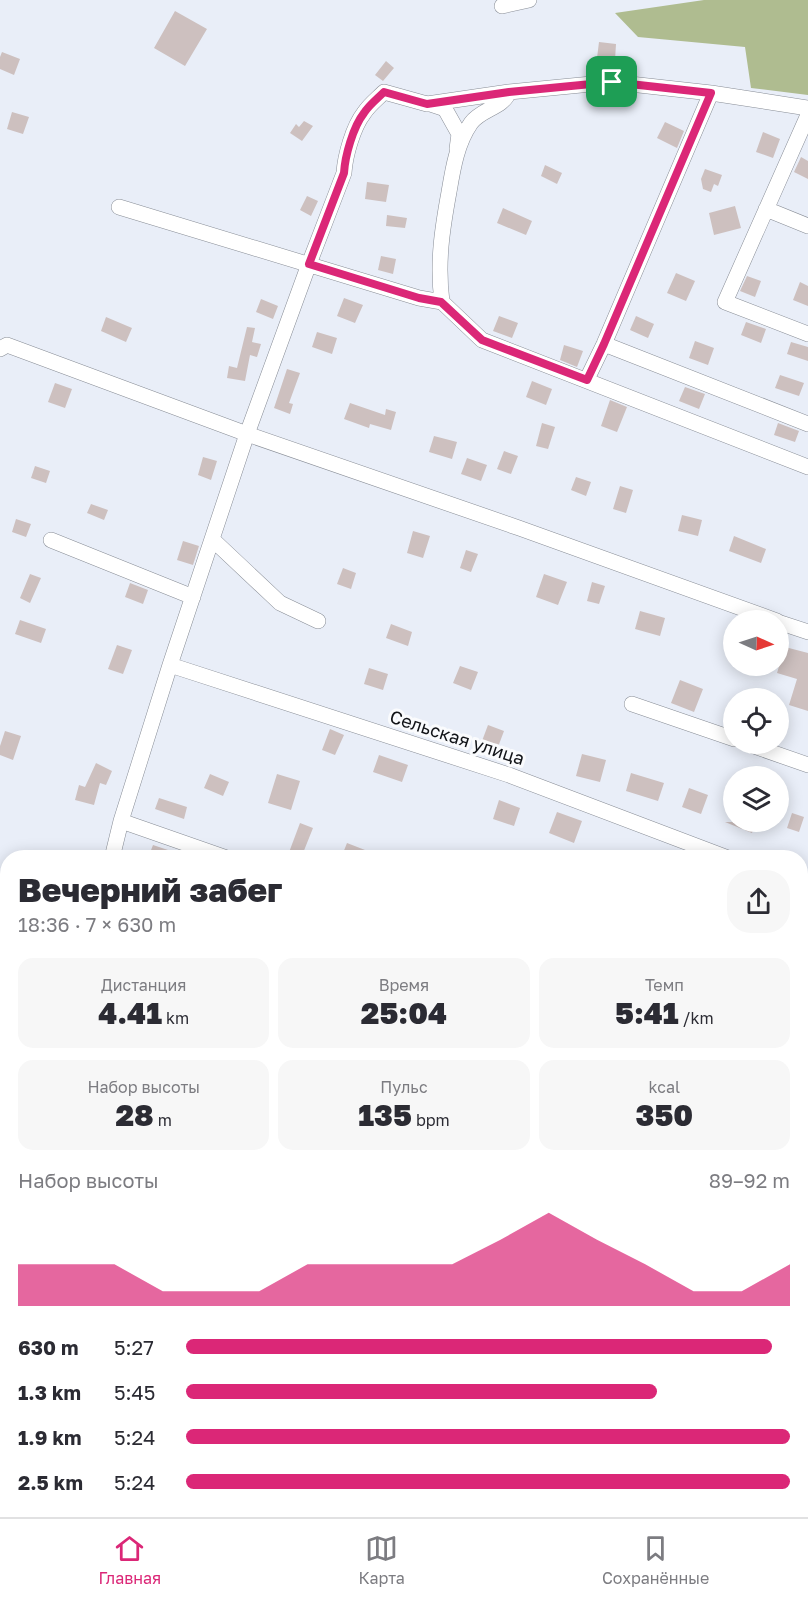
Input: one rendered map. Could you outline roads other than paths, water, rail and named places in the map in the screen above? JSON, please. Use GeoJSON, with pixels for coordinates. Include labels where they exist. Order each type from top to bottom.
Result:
{"type":"FeatureCollection","features":[{"type":"Feature","properties":{"kind":"street"},"geometry":{"type":"LineString","coordinates":[[502,6],[530,0]]}},
{"type":"Feature","properties":{"kind":"street"},"geometry":{"type":"LineString","coordinates":[[427,104],[509,92],[612,82],[711,93],[808,108]]}},
{"type":"Feature","properties":{"kind":"street"},"geometry":{"type":"LineString","coordinates":[[114,850],[170,665],[247,434],[344,173],[345,161],[359,120],[384,92],[445,109],[459,135],[440,245],[441,302]]}},
{"type":"Feature","properties":{"kind":"street"},"geometry":{"type":"LineString","coordinates":[[456,153],[472,121],[506,99],[509,92]]}},
{"type":"Feature","properties":{"kind":"street"},"geometry":{"type":"LineString","coordinates":[[587,380],[711,93]]}},
{"type":"Feature","properties":{"kind":"street"},"geometry":{"type":"LineString","coordinates":[[808,115],[725,302],[808,334]]}},
{"type":"Feature","properties":{"kind":"street"},"geometry":{"type":"LineString","coordinates":[[119,207],[419,298],[441,302],[482,340],[808,467]]}},
{"type":"Feature","properties":{"kind":"street"},"geometry":{"type":"LineString","coordinates":[[766,209],[808,226]]}},
{"type":"Feature","properties":{"kind":"street"},"geometry":{"type":"LineString","coordinates":[[2,344],[247,434],[747,610]]}},
{"type":"Feature","properties":{"kind":"street"},"geometry":{"type":"LineString","coordinates":[[604,344],[808,424]]}},
{"type":"Feature","properties":{"kind":"street"},"geometry":{"type":"LineString","coordinates":[[212,539],[280,603],[318,621]]}},
{"type":"Feature","properties":{"kind":"street"},"geometry":{"type":"LineString","coordinates":[[51,540],[193,597]]}},
{"type":"Feature","properties":{"kind":"street"},"geometry":{"type":"LineString","coordinates":[[789,625],[808,632]]}},
{"type":"Feature","properties":{"kind":"street","name":"Сельская улица"},"geometry":{"type":"LineString","coordinates":[[170,665],[509,775],[707,850]]}},
{"type":"Feature","properties":{"kind":"street"},"geometry":{"type":"LineString","coordinates":[[632,704],[723,735]]}},
{"type":"Feature","properties":{"kind":"street"},"geometry":{"type":"LineString","coordinates":[[777,754],[808,765]]}},
{"type":"Feature","properties":{"kind":"street"},"geometry":{"type":"LineString","coordinates":[[121,821],[204,850]]}}]}
